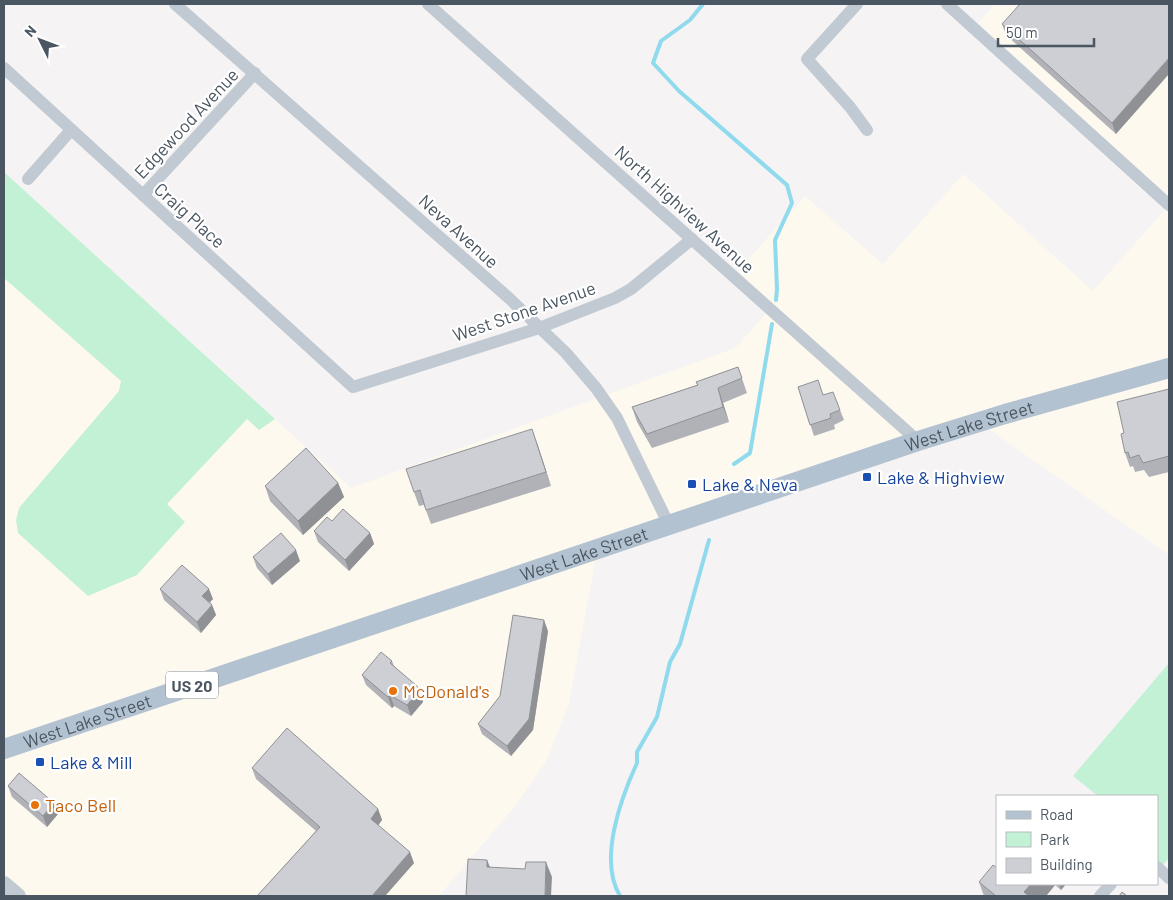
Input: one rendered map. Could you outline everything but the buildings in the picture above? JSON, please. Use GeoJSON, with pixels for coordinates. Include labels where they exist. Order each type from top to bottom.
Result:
{"type":"FeatureCollection","features":[{"type":"Feature","properties":{"kind":"main road","name":"West Lake Street"},"geometry":{"type":"LineString","coordinates":[[4,748],[918,441],[1005,414],[1169,368]]}},
{"type":"Feature","properties":{"kind":"street","name":"Neva Avenue"},"geometry":{"type":"LineString","coordinates":[[176,4],[539,328],[596,388],[617,418],[669,525]]}},
{"type":"Feature","properties":{"kind":"street","name":"North Highview Avenue"},"geometry":{"type":"LineString","coordinates":[[428,4],[918,441]]}},
{"type":"Feature","properties":{"kind":"street"},"geometry":{"type":"LineString","coordinates":[[857,4],[807,59],[850,106],[867,130]]}},
{"type":"Feature","properties":{"kind":"street"},"geometry":{"type":"LineString","coordinates":[[947,4],[1169,205]]}},
{"type":"Feature","properties":{"kind":"street","name":"Craig Place"},"geometry":{"type":"LineString","coordinates":[[4,68],[353,387]]}},
{"type":"Feature","properties":{"kind":"street","name":"Edgewood Avenue"},"geometry":{"type":"LineString","coordinates":[[143,196],[255,73]]}},
{"type":"Feature","properties":{"kind":"street"},"geometry":{"type":"LineString","coordinates":[[28,179],[72,130]]}},
{"type":"Feature","properties":{"kind":"street","name":"West Stone Avenue"},"geometry":{"type":"LineString","coordinates":[[353,387],[539,328],[615,298],[631,289],[692,239]]}},
{"type":"Feature","properties":{"kind":"street"},"geometry":{"type":"LineString","coordinates":[[1158,869],[1169,878]]}},
{"type":"Feature","properties":{"kind":"street"},"geometry":{"type":"LineString","coordinates":[[4,884],[18,896]]}},
{"type":"Feature","properties":{"kind":"street"},"geometry":{"type":"LineString","coordinates":[[1100,896],[1110,885]]}},
{"type":"Feature","properties":{"kind":"shaded area"},"geometry":{"type":"Polygon","coordinates":[[[995,4],[1169,4],[1169,197],[978,23],[995,4]]]}},
{"type":"Feature","properties":{"kind":"shaded area"},"geometry":{"type":"Polygon","coordinates":[[[4,172],[351,488],[735,348],[768,312],[910,439],[4,743],[4,172]]]}},
{"type":"Feature","properties":{"kind":"shaded area"},"geometry":{"type":"Polygon","coordinates":[[[963,174],[1093,291],[1169,205],[1169,362],[919,436],[737,272],[805,196],[883,264],[963,174]]]}},
{"type":"Feature","properties":{"kind":"shaded area"},"geometry":{"type":"Polygon","coordinates":[[[1169,373],[1169,555],[984,426],[1169,373]]]}},
{"type":"Feature","properties":{"kind":"shaded area"},"geometry":{"type":"Polygon","coordinates":[[[596,557],[569,703],[547,760],[516,805],[439,896],[25,896],[4,878],[4,754],[596,557]]]}},
{"type":"Feature","properties":{"kind":"green space"},"geometry":{"type":"Polygon","coordinates":[[[4,172],[275,419],[259,430],[247,419],[167,504],[185,522],[137,575],[88,596],[18,533],[16,520],[19,508],[119,391],[121,381],[4,278],[4,172]]]}},
{"type":"Feature","properties":{"kind":"green space"},"geometry":{"type":"Polygon","coordinates":[[[1169,663],[1169,858],[1163,865],[1158,861],[1158,795],[1097,795],[1073,776],[1169,663]]]}},
{"type":"Feature","properties":{"kind":"waterway"},"geometry":{"type":"LineString","coordinates":[[703,4],[690,20],[661,41],[653,63],[679,91],[787,185],[792,203],[775,240],[776,300]]}},
{"type":"Feature","properties":{"kind":"waterway"},"geometry":{"type":"LineString","coordinates":[[734,464],[750,453],[772,324]]}},
{"type":"Feature","properties":{"kind":"waterway"},"geometry":{"type":"LineString","coordinates":[[620,896],[614,881],[611,865],[614,829],[624,793],[637,763],[637,752],[657,717],[670,662],[680,644],[709,540]]}},
{"type":"Feature","properties":{"kind":"place","name":"Lake & Highview"},"geometry":{"type":"Point","coordinates":[867,477]}},
{"type":"Feature","properties":{"kind":"place","name":"Lake & Neva"},"geometry":{"type":"Point","coordinates":[692,484]}},
{"type":"Feature","properties":{"kind":"place","name":"McDonald's"},"geometry":{"type":"Point","coordinates":[393,691]}},
{"type":"Feature","properties":{"kind":"place","name":"Lake & Mill"},"geometry":{"type":"Point","coordinates":[40,762]}},
{"type":"Feature","properties":{"kind":"place","name":"Taco Bell"},"geometry":{"type":"Point","coordinates":[35,805]}}]}
